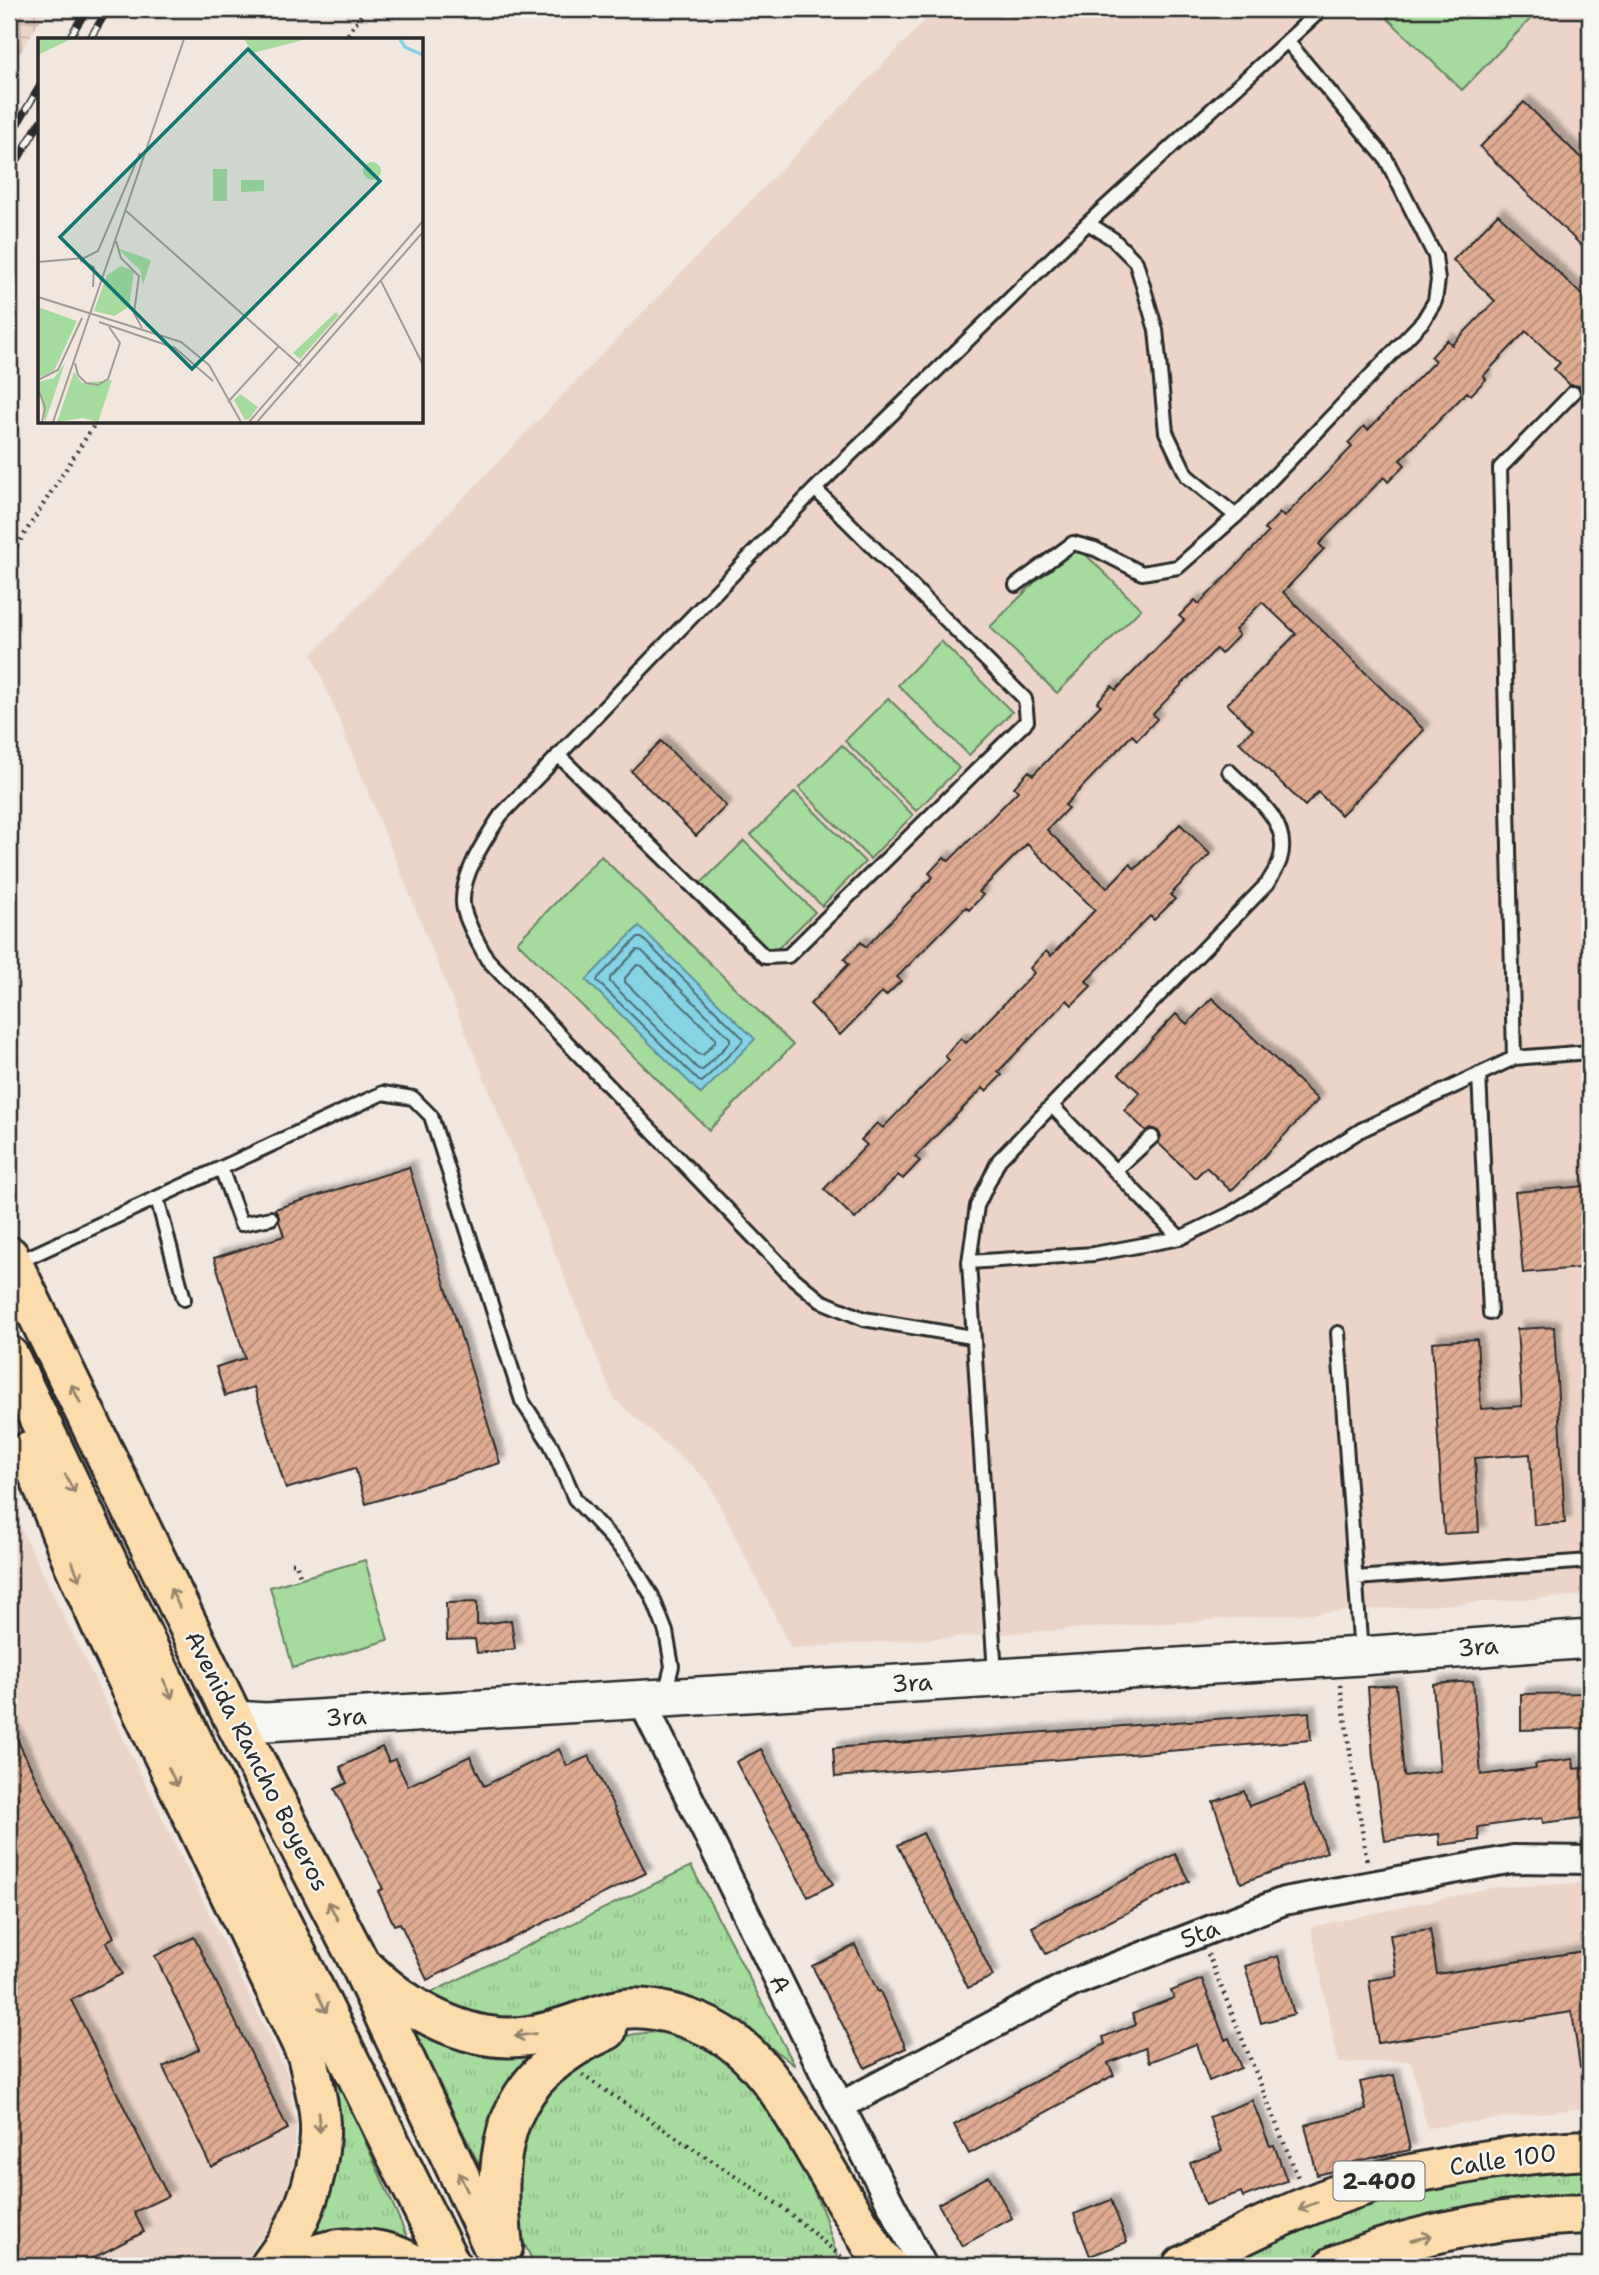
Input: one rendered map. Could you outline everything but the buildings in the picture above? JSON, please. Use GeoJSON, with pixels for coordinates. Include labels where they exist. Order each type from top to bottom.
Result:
{"type":"FeatureCollection","features":[{"type":"Feature","properties":{"kind":"highway","name":"Avenida Rancho Boyeros"},"geometry":{"type":"LineString","coordinates":[[11,1260],[234,1720],[359,1962],[504,2266]]}},
{"type":"Feature","properties":{"kind":"highway","name":"Avenida Rancho Boyeros"},"geometry":{"type":"LineString","coordinates":[[9,1356],[230,1819],[451,2266]]}},
{"type":"Feature","properties":{"kind":"highway"},"geometry":{"type":"LineString","coordinates":[[9,1393],[29,1453],[72,1562],[307,2055],[316,2093],[320,2134],[317,2164],[306,2204],[292,2233],[270,2266]]}},
{"type":"Feature","properties":{"kind":"highway"},"geometry":{"type":"LineString","coordinates":[[359,1962],[412,2006],[452,2025],[493,2036],[527,2036],[625,2009],[659,2011],[686,2019],[736,2044],[781,2096],[837,2189],[888,2266]]}},
{"type":"Feature","properties":{"kind":"highway"},"geometry":{"type":"LineString","coordinates":[[504,2266],[498,2188],[508,2125],[515,2106],[527,2087],[556,2059],[589,2038],[612,2028],[631,2023],[686,2019]]}},
{"type":"Feature","properties":{"kind":"highway","name":"Calle 100"},"geometry":{"type":"LineString","coordinates":[[1184,2266],[1271,2222],[1371,2183],[1471,2162],[1590,2150]]}},
{"type":"Feature","properties":{"kind":"highway"},"geometry":{"type":"LineString","coordinates":[[837,2189],[858,2243],[863,2266]]}},
{"type":"Feature","properties":{"kind":"highway","name":"2-400"},"geometry":{"type":"LineString","coordinates":[[1334,2266],[1367,2252],[1484,2223],[1590,2214]]}},
{"type":"Feature","properties":{"kind":"highway"},"geometry":{"type":"LineString","coordinates":[[293,2266],[326,2251],[348,2247],[387,2253],[417,2266]]}},
{"type":"Feature","properties":{"kind":"street","name":"3ra"},"geometry":{"type":"LineString","coordinates":[[234,1720],[266,1722],[1590,1639]]}},
{"type":"Feature","properties":{"kind":"street","name":"A"},"geometry":{"type":"LineString","coordinates":[[653,1698],[840,2106],[923,2266]]}},
{"type":"Feature","properties":{"kind":"street","name":"5ta"},"geometry":{"type":"LineString","coordinates":[[840,2106],[1072,1983],[1284,1901],[1513,1859],[1590,1860]]}},
{"type":"Feature","properties":{"kind":"lane"},"geometry":{"type":"LineString","coordinates":[[972,1337],[864,1319],[821,1301],[790,1276],[487,960],[472,932],[463,907],[467,881],[480,847],[501,816],[815,489],[1088,223],[1322,9]]}},
{"type":"Feature","properties":{"kind":"lane"},"geometry":{"type":"LineString","coordinates":[[1016,584],[1073,543],[1095,549],[1142,573],[1178,567],[1236,516],[1423,321],[1435,301],[1438,280],[1436,256],[1386,159],[1288,42]]}},
{"type":"Feature","properties":{"kind":"lane"},"geometry":{"type":"LineString","coordinates":[[1088,223],[1112,239],[1136,262],[1156,330],[1166,432],[1187,476],[1236,516]]}},
{"type":"Feature","properties":{"kind":"lane"},"geometry":{"type":"LineString","coordinates":[[1514,1058],[1500,468],[1573,393]]}},
{"type":"Feature","properties":{"kind":"lane"},"geometry":{"type":"LineString","coordinates":[[558,755],[765,957],[788,956],[1027,721],[1025,699],[815,489]]}},
{"type":"Feature","properties":{"kind":"lane"},"geometry":{"type":"LineString","coordinates":[[996,1678],[972,1337],[969,1262],[977,1206],[999,1160],[1266,884],[1280,860],[1282,836],[1273,816],[1229,771]]}},
{"type":"Feature","properties":{"kind":"lane"},"geometry":{"type":"LineString","coordinates":[[969,1262],[1094,1254],[1180,1238],[1230,1214],[1361,1130],[1514,1058],[1590,1052]]}},
{"type":"Feature","properties":{"kind":"lane"},"geometry":{"type":"LineString","coordinates":[[1479,1074],[1490,1313]]}},
{"type":"Feature","properties":{"kind":"lane"},"geometry":{"type":"LineString","coordinates":[[11,1260],[157,1198],[383,1093],[413,1098],[431,1116],[522,1401],[551,1445],[575,1499],[627,1555],[652,1596],[666,1632],[672,1666],[653,1698]]}},
{"type":"Feature","properties":{"kind":"lane"},"geometry":{"type":"LineString","coordinates":[[1052,1106],[1180,1238]]}},
{"type":"Feature","properties":{"kind":"lane"},"geometry":{"type":"LineString","coordinates":[[1115,1171],[1152,1137]]}},
{"type":"Feature","properties":{"kind":"lane"},"geometry":{"type":"LineString","coordinates":[[221,1168],[241,1224],[271,1218]]}},
{"type":"Feature","properties":{"kind":"lane"},"geometry":{"type":"LineString","coordinates":[[157,1198],[184,1299]]}},
{"type":"Feature","properties":{"kind":"lane"},"geometry":{"type":"LineString","coordinates":[[1338,1333],[1356,1578],[1348,1656]]}},
{"type":"Feature","properties":{"kind":"lane"},"geometry":{"type":"LineString","coordinates":[[1356,1578],[1590,1561]]}},
{"type":"Feature","properties":{"kind":"path"},"geometry":{"type":"LineString","coordinates":[[345,38],[365,9]]}},
{"type":"Feature","properties":{"kind":"path"},"geometry":{"type":"LineString","coordinates":[[9,558],[95,424]]}},
{"type":"Feature","properties":{"kind":"path"},"geometry":{"type":"LineString","coordinates":[[292,1563],[296,1563],[301,1579]]}},
{"type":"Feature","properties":{"kind":"path"},"geometry":{"type":"LineString","coordinates":[[1348,1656],[1371,1885]]}},
{"type":"Feature","properties":{"kind":"path"},"geometry":{"type":"LineString","coordinates":[[1200,1934],[1303,2191]]}},
{"type":"Feature","properties":{"kind":"path"},"geometry":{"type":"LineString","coordinates":[[556,2059],[782,2207],[853,2266]]}},
{"type":"Feature","properties":{"kind":"shaded area"},"geometry":{"type":"Polygon","coordinates":[[[9,9],[47,9],[9,71],[9,9]]]}},
{"type":"Feature","properties":{"kind":"shaded area"},"geometry":{"type":"Polygon","coordinates":[[[936,9],[1590,9],[1590,1595],[791,1648],[707,1480],[614,1399],[312,654],[936,9]]]}},
{"type":"Feature","properties":{"kind":"shaded area"},"geometry":{"type":"Polygon","coordinates":[[[9,1504],[289,2077],[296,2128],[293,2170],[282,2207],[242,2266],[9,2266],[9,1504]]]}},
{"type":"Feature","properties":{"kind":"shaded area"},"geometry":{"type":"Polygon","coordinates":[[[1590,1883],[1590,2107],[1427,2128],[1411,2061],[1338,2063],[1311,1927],[1495,1887],[1590,1883]]]}},
{"type":"Feature","properties":{"kind":"green space"},"geometry":{"type":"Polygon","coordinates":[[[1395,9],[1540,9],[1462,90],[1387,18],[1395,9]]]}},
{"type":"Feature","properties":{"kind":"green space"},"geometry":{"type":"Polygon","coordinates":[[[1074,543],[1141,609],[1057,693],[990,627],[1074,543]]]}},
{"type":"Feature","properties":{"kind":"green space"},"geometry":{"type":"Polygon","coordinates":[[[941,641],[1012,712],[969,755],[898,685],[941,641]]]}},
{"type":"Feature","properties":{"kind":"green space"},"geometry":{"type":"Polygon","coordinates":[[[888,698],[959,768],[916,811],[845,741],[888,698]]]}},
{"type":"Feature","properties":{"kind":"green space"},"geometry":{"type":"Polygon","coordinates":[[[842,745],[913,815],[870,859],[799,788],[842,745]]]}},
{"type":"Feature","properties":{"kind":"green space"},"geometry":{"type":"Polygon","coordinates":[[[795,792],[865,862],[822,906],[751,835],[795,792]]]}},
{"type":"Feature","properties":{"kind":"green space"},"geometry":{"type":"Polygon","coordinates":[[[744,841],[815,912],[771,955],[700,884],[744,841]]]}},
{"type":"Feature","properties":{"kind":"green space"},"geometry":{"type":"Polygon","coordinates":[[[601,856],[793,1045],[709,1130],[517,942],[601,856]]]}},
{"type":"Feature","properties":{"kind":"green space"},"geometry":{"type":"Polygon","coordinates":[[[365,1560],[388,1640],[293,1668],[270,1587],[365,1560]]]}},
{"type":"Feature","properties":{"kind":"green space"},"geometry":{"type":"Polygon","coordinates":[[[691,1866],[795,2066],[739,2023],[680,1993],[650,1989],[617,1991],[540,2015],[504,2017],[476,2017],[418,1999],[691,1866]]]}},
{"type":"Feature","properties":{"kind":"green space"},"geometry":{"type":"Polygon","coordinates":[[[408,2023],[536,2050],[486,2178],[408,2023]]]}},
{"type":"Feature","properties":{"kind":"green space"},"geometry":{"type":"Polygon","coordinates":[[[656,2032],[679,2034],[707,2042],[749,2073],[799,2156],[825,2217],[840,2266],[535,2266],[513,2220],[510,2173],[529,2105],[612,2040],[656,2032]]]}},
{"type":"Feature","properties":{"kind":"green space"},"geometry":{"type":"Polygon","coordinates":[[[321,2041],[409,2241],[387,2233],[309,2245],[331,2190],[338,2152],[321,2041]]]}},
{"type":"Feature","properties":{"kind":"green space"},"geometry":{"type":"Polygon","coordinates":[[[1590,2163],[1590,2201],[1359,2242],[1300,2266],[1209,2266],[1377,2194],[1590,2163]]]}},
{"type":"Feature","properties":{"kind":"water"},"geometry":{"type":"Polygon","coordinates":[[[639,926],[755,1039],[701,1094],[586,980],[639,926]]]}},
{"type":"Feature","properties":{"kind":"railway"},"geometry":{"type":"LineString","coordinates":[[69,38],[87,9]]}},
{"type":"Feature","properties":{"kind":"railway"},"geometry":{"type":"LineString","coordinates":[[90,38],[108,9]]}},
{"type":"Feature","properties":{"kind":"railway"},"geometry":{"type":"LineString","coordinates":[[9,138],[38,89]]}},
{"type":"Feature","properties":{"kind":"railway"},"geometry":{"type":"LineString","coordinates":[[9,174],[38,125]]}}]}
